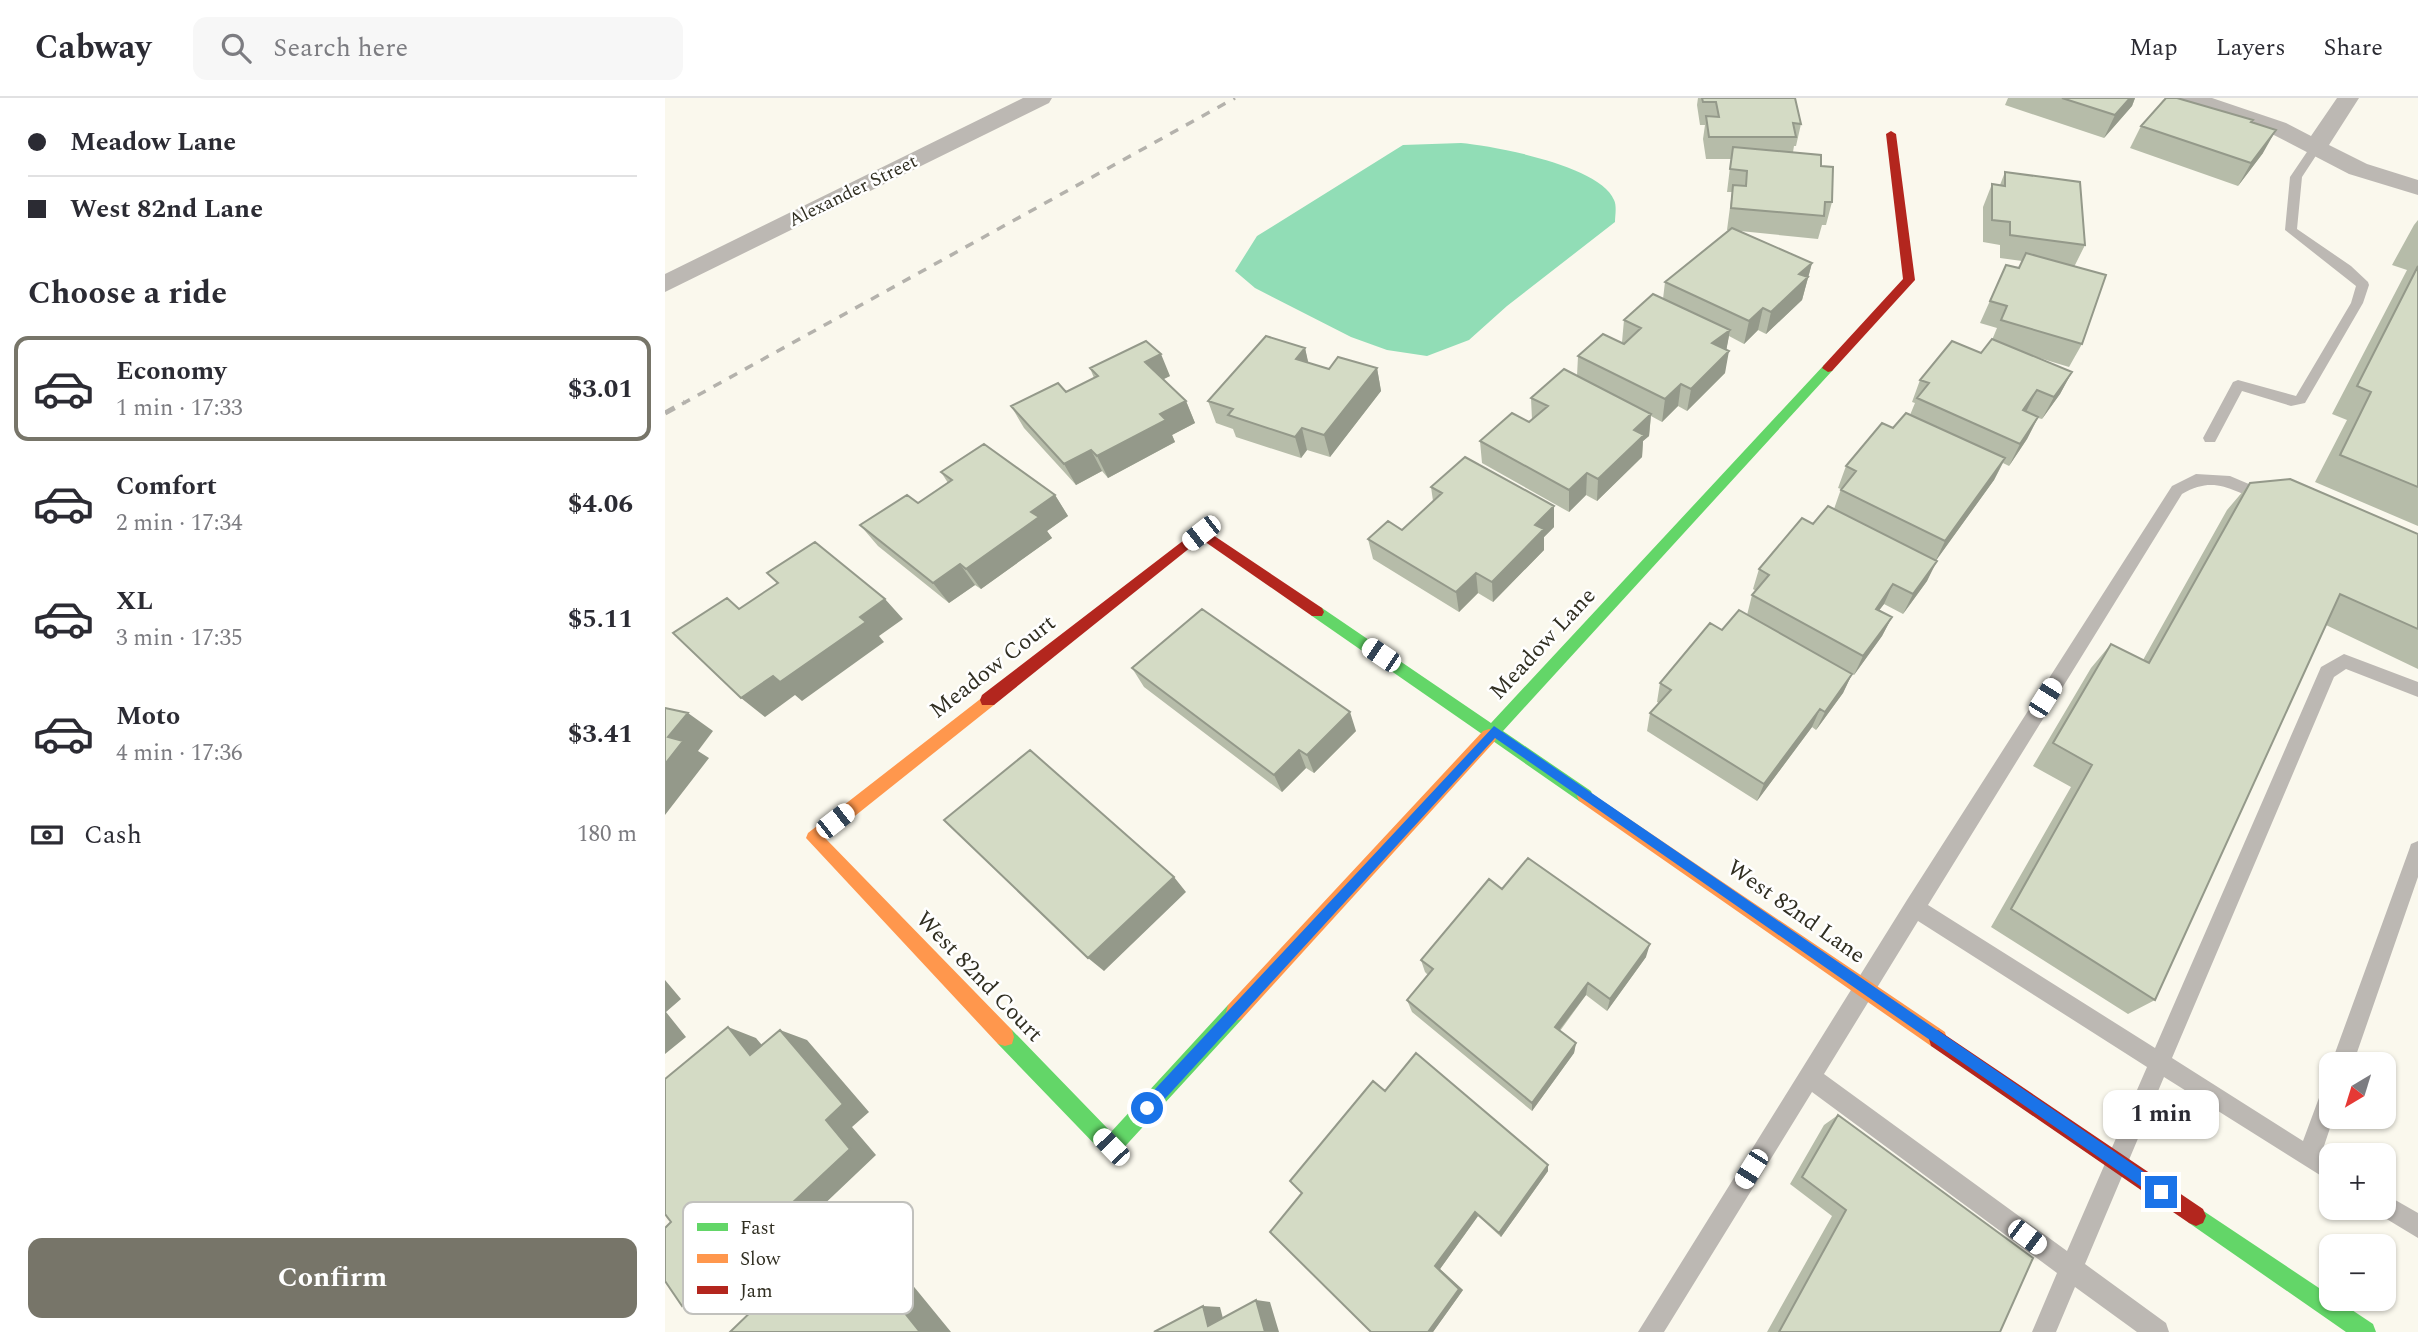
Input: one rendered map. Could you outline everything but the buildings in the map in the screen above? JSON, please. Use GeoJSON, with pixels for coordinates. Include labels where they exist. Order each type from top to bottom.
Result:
{"type":"FeatureCollection","features":[{"type":"Feature","properties":{"kind":"street","name":"Alexander Street"},"geometry":{"type":"LineString","coordinates":[[665,284],[1041,98]]}},
{"type":"Feature","properties":{"kind":"street"},"geometry":{"type":"LineString","coordinates":[[2190,98],[2278,128],[2358,169],[2418,188]]}},
{"type":"Feature","properties":{"kind":"street"},"geometry":{"type":"LineString","coordinates":[[2315,148],[2348,98]]}},
{"type":"Feature","properties":{"kind":"street","name":"Meadow Lane"},"geometry":{"type":"LineString","coordinates":[[1111,1147],[1909,280],[1891,134]]}},
{"type":"Feature","properties":{"kind":"street","name":"West 82nd Lane"},"geometry":{"type":"LineString","coordinates":[[1201,533],[1494,731],[2365,1332]]}},
{"type":"Feature","properties":{"kind":"street","name":"Meadow Court"},"geometry":{"type":"LineString","coordinates":[[814,838],[1201,533]]}},
{"type":"Feature","properties":{"kind":"street","name":"West 82nd Court"},"geometry":{"type":"LineString","coordinates":[[814,838],[1111,1147]]}},
{"type":"Feature","properties":{"kind":"lane"},"geometry":{"type":"LineString","coordinates":[[2210,438],[2238,385],[2291,401],[2300,400],[2357,303],[2363,285],[2348,266],[2312,248],[2291,230],[2296,177],[2315,148]]}},
{"type":"Feature","properties":{"kind":"lane"},"geometry":{"type":"LineString","coordinates":[[1650,1332],[2177,490],[2196,478],[2230,481],[2280,503]]}},
{"type":"Feature","properties":{"kind":"lane"},"geometry":{"type":"LineString","coordinates":[[2043,1332],[2327,672],[2344,661],[2378,672],[2418,690]]}},
{"type":"Feature","properties":{"kind":"lane"},"geometry":{"type":"LineString","coordinates":[[2346,1052],[2418,850]]}},
{"type":"Feature","properties":{"kind":"lane"},"geometry":{"type":"LineString","coordinates":[[1914,907],[2319,1163]]}},
{"type":"Feature","properties":{"kind":"lane"},"geometry":{"type":"LineString","coordinates":[[1809,1076],[2157,1332]]}},
{"type":"Feature","properties":{"kind":"lane"},"geometry":{"type":"LineString","coordinates":[[2309,1157],[2319,1129]]}},
{"type":"Feature","properties":{"kind":"lane"},"geometry":{"type":"LineString","coordinates":[[2396,1212],[2418,1226]]}},
{"type":"Feature","properties":{"kind":"shaded area"},"geometry":{"type":"Polygon","coordinates":[[[1461,143],[1521,153],[1569,168],[1605,188],[1614,200],[1616,208],[1615,222],[1507,306],[1469,340],[1427,356],[1387,350],[1351,337],[1255,288],[1235,271],[1257,236],[1403,145],[1461,143]]]}},
{"type":"Feature","properties":{"kind":"railway"},"geometry":{"type":"LineString","coordinates":[[682,404],[1235,98]]}},
{"type":"Feature","properties":{"kind":"railway"},"geometry":{"type":"LineString","coordinates":[[665,413],[685,402]]}},
{"type":"Feature","properties":{"kind":"traffic: fast"},"geometry":{"type":"LineString","coordinates":[[1489,736],[1828,368]]}},
{"type":"Feature","properties":{"kind":"traffic: fast"},"geometry":{"type":"LineString","coordinates":[[1317,612],[1585,796]]}},
{"type":"Feature","properties":{"kind":"traffic: fast"},"geometry":{"type":"LineString","coordinates":[[1005,1037],[1111,1147],[1235,1012]]}},
{"type":"Feature","properties":{"kind":"traffic: fast"},"geometry":{"type":"LineString","coordinates":[[2196,1216],[2365,1332]]}},
{"type":"Feature","properties":{"kind":"traffic: slow"},"geometry":{"type":"LineString","coordinates":[[988,700],[814,838],[1005,1037]]}},
{"type":"Feature","properties":{"kind":"traffic: slow"},"geometry":{"type":"LineString","coordinates":[[1235,1012],[1489,736]]}},
{"type":"Feature","properties":{"kind":"traffic: slow"},"geometry":{"type":"LineString","coordinates":[[1585,796],[1938,1039]]}},
{"type":"Feature","properties":{"kind":"traffic: jam"},"geometry":{"type":"LineString","coordinates":[[1828,368],[1909,280],[1891,134]]}},
{"type":"Feature","properties":{"kind":"traffic: jam"},"geometry":{"type":"LineString","coordinates":[[988,700],[1201,532],[1317,612]]}},
{"type":"Feature","properties":{"kind":"traffic: jam"},"geometry":{"type":"LineString","coordinates":[[1938,1039],[2196,1216]]}},
{"type":"Feature","properties":{"kind":"route"},"geometry":{"type":"LineString","coordinates":[[1147,1108],[1494,731],[2161,1192]]}}]}
